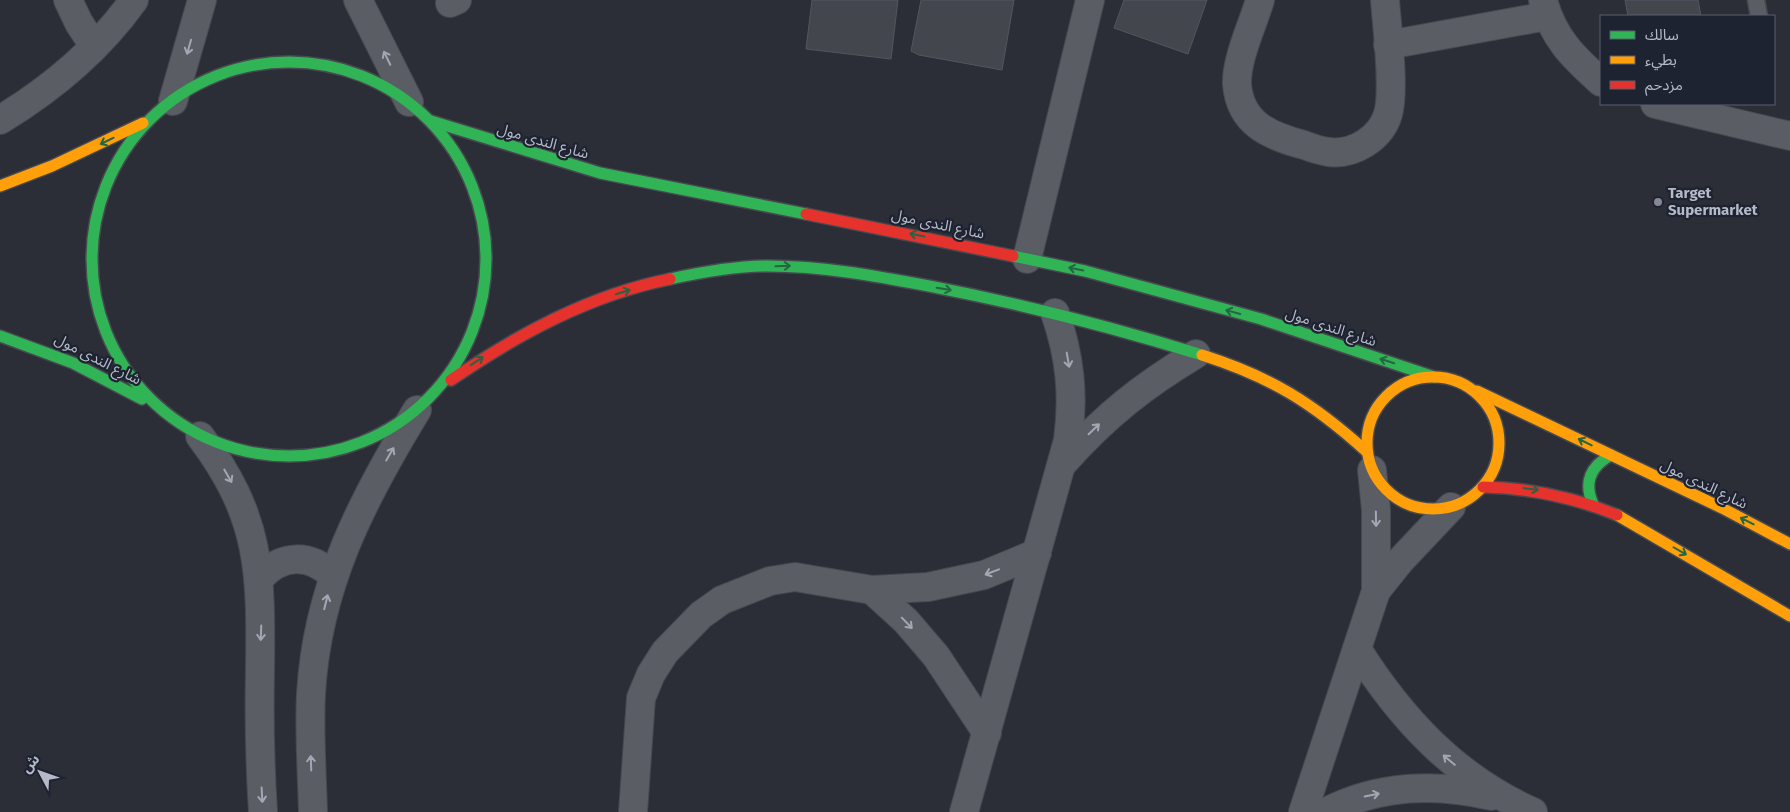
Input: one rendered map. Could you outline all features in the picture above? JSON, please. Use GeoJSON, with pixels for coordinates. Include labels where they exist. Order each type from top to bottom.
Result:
{"type":"FeatureCollection","features":[{"type":"Feature","properties":{"kind":"street"},"geometry":{"type":"LineString","coordinates":[[68,0],[78,23],[94,46]]}},
{"type":"Feature","properties":{"kind":"street"},"geometry":{"type":"LineString","coordinates":[[0,120],[34,99],[68,72],[124,15],[134,0]]}},
{"type":"Feature","properties":{"kind":"street"},"geometry":{"type":"LineString","coordinates":[[173,101],[202,0]]}},
{"type":"Feature","properties":{"kind":"street"},"geometry":{"type":"LineString","coordinates":[[358,0],[409,102]]}},
{"type":"Feature","properties":{"kind":"street"},"geometry":{"type":"LineString","coordinates":[[1027,259],[1090,0]]}},
{"type":"Feature","properties":{"kind":"street"},"geometry":{"type":"LineString","coordinates":[[1260,0],[1239,65],[1237,83],[1241,101],[1249,117],[1262,130],[1277,138],[1330,152],[1349,151],[1366,144],[1379,130],[1388,114],[1390,95],[1385,0]]}},
{"type":"Feature","properties":{"kind":"street"},"geometry":{"type":"LineString","coordinates":[[1388,45],[1545,8],[1570,53],[1600,81]]}},
{"type":"Feature","properties":{"kind":"street"},"geometry":{"type":"LineString","coordinates":[[152,405],[118,358],[106,332],[97,305],[92,248],[96,219],[104,192],[116,165],[132,141],[151,119],[173,101],[204,82],[238,69],[273,63],[309,63],[344,70],[370,79],[409,102],[431,121],[450,144],[465,169],[476,196],[484,224],[487,254],[485,283],[479,312],[469,340],[455,366],[437,390]]}},
{"type":"Feature","properties":{"kind":"street"},"geometry":{"type":"LineString","coordinates":[[1659,105],[1790,136]]}},
{"type":"Feature","properties":{"kind":"street"},"geometry":{"type":"LineString","coordinates":[[0,186],[52,166],[151,119]]}},
{"type":"Feature","properties":{"kind":"street","name":"شارع الندى مول"},"geometry":{"type":"LineString","coordinates":[[431,121],[506,146],[600,173],[1085,272],[1261,320],[1434,377]]}},
{"type":"Feature","properties":{"kind":"street"},"geometry":{"type":"LineString","coordinates":[[437,390],[476,361],[517,336],[560,315],[605,298],[651,284],[698,273],[736,268],[793,266],[868,276],[978,295],[1055,313],[1196,354],[1268,380],[1291,392],[1342,428],[1370,461],[1382,486],[1397,499],[1414,507],[1432,510],[1451,507],[1468,499],[1483,487],[1493,471],[1498,453],[1499,434],[1494,416],[1484,400],[1470,387],[1452,379],[1434,377],[1415,380],[1398,387],[1383,399],[1373,415],[1367,433],[1370,461],[1376,510],[1376,591],[1303,812]]}},
{"type":"Feature","properties":{"kind":"street"},"geometry":{"type":"LineString","coordinates":[[964,812],[1068,440],[1072,388],[1069,363],[1055,313]]}},
{"type":"Feature","properties":{"kind":"street","name":"شارع الندى مول"},"geometry":{"type":"LineString","coordinates":[[0,336],[38,346],[97,372],[200,436],[227,447],[255,454],[284,457],[312,456],[340,450],[368,440],[393,427],[417,410],[437,390]]}},
{"type":"Feature","properties":{"kind":"street"},"geometry":{"type":"LineString","coordinates":[[1062,465],[1090,432],[1123,403],[1158,377],[1196,354]]}},
{"type":"Feature","properties":{"kind":"street","name":"شارع الندى مول"},"geometry":{"type":"LineString","coordinates":[[1470,387],[1790,544]]}},
{"type":"Feature","properties":{"kind":"street"},"geometry":{"type":"LineString","coordinates":[[313,812],[311,693],[317,646],[333,576],[352,526],[371,486],[417,410]]}},
{"type":"Feature","properties":{"kind":"street"},"geometry":{"type":"LineString","coordinates":[[200,436],[231,481],[242,506],[251,531],[260,578],[259,724],[263,812]]}},
{"type":"Feature","properties":{"kind":"street"},"geometry":{"type":"LineString","coordinates":[[1593,504],[1588,496],[1588,475],[1594,466],[1611,455]]}},
{"type":"Feature","properties":{"kind":"street"},"geometry":{"type":"LineString","coordinates":[[1483,487],[1537,490],[1593,504],[1620,516],[1790,616]]}},
{"type":"Feature","properties":{"kind":"street"},"geometry":{"type":"LineString","coordinates":[[1376,591],[1451,507]]}},
{"type":"Feature","properties":{"kind":"street"},"geometry":{"type":"LineString","coordinates":[[633,812],[641,698],[651,674],[682,632],[722,600],[770,581],[795,577],[872,590],[900,590],[957,582],[984,575],[1037,553]]}},
{"type":"Feature","properties":{"kind":"street"},"geometry":{"type":"LineString","coordinates":[[260,578],[268,569],[290,559],[314,562],[333,576]]}},
{"type":"Feature","properties":{"kind":"street"},"geometry":{"type":"LineString","coordinates":[[872,590],[906,621],[936,656],[986,733]]}},
{"type":"Feature","properties":{"kind":"street"},"geometry":{"type":"LineString","coordinates":[[1357,649],[1379,685],[1411,724],[1435,748],[1467,775],[1502,799]]}},
{"type":"Feature","properties":{"kind":"street"},"geometry":{"type":"LineString","coordinates":[[1326,812],[1362,797],[1405,789],[1432,787],[1468,790],[1502,799],[1533,812]]}},
{"type":"Feature","properties":{"kind":"lane"},"geometry":{"type":"LineString","coordinates":[[1756,0],[1758,15]]}},
{"type":"Feature","properties":{"kind":"building"},"geometry":{"type":"Polygon","coordinates":[[[812,0],[898,0],[891,59],[806,49],[812,0]]]}},
{"type":"Feature","properties":{"kind":"building"},"geometry":{"type":"Polygon","coordinates":[[[921,0],[1014,0],[1002,70],[919,55],[911,51],[921,0]]]}},
{"type":"Feature","properties":{"kind":"building"},"geometry":{"type":"Polygon","coordinates":[[[1124,0],[1207,0],[1188,54],[1114,28],[1124,0]]]}},
{"type":"Feature","properties":{"kind":"building"},"geometry":{"type":"Polygon","coordinates":[[[1625,0],[1698,0],[1701,15],[1628,15],[1625,0]]]}},
{"type":"Feature","properties":{"kind":"traffic: fast"},"geometry":{"type":"LineString","coordinates":[[289,62],[327,66],[346,70],[364,77],[398,95],[428,120],[453,150],[471,184],[478,202],[482,221],[486,259],[482,297],[478,316],[471,334],[453,368],[428,398],[398,423],[364,441],[346,448],[327,452],[289,456],[251,452],[232,448],[214,441],[180,423],[150,398],[125,368],[107,334],[100,316],[96,297],[92,259],[96,221],[100,202],[107,184],[125,150],[150,120],[180,95],[214,77],[232,70],[251,66],[289,62]]}},
{"type":"Feature","properties":{"kind":"traffic: fast"},"geometry":{"type":"LineString","coordinates":[[431,121],[600,173],[806,214]]}},
{"type":"Feature","properties":{"kind":"traffic: fast"},"geometry":{"type":"LineString","coordinates":[[1013,256],[1085,271],[1261,319],[1434,377]]}},
{"type":"Feature","properties":{"kind":"traffic: fast"},"geometry":{"type":"LineString","coordinates":[[670,279],[719,270],[756,266],[788,266],[849,272],[929,286],[1033,308],[1202,355]]}},
{"type":"Feature","properties":{"kind":"traffic: fast"},"geometry":{"type":"LineString","coordinates":[[0,336],[73,363],[142,399]]}},
{"type":"Feature","properties":{"kind":"traffic: fast"},"geometry":{"type":"LineString","coordinates":[[1593,504],[1589,489],[1591,475],[1598,464],[1611,455]]}},
{"type":"Feature","properties":{"kind":"traffic: slow"},"geometry":{"type":"LineString","coordinates":[[0,186],[52,166],[143,123]]}},
{"type":"Feature","properties":{"kind":"traffic: slow"},"geometry":{"type":"LineString","coordinates":[[1202,355],[1227,363],[1290,393],[1328,419],[1367,452]]}},
{"type":"Feature","properties":{"kind":"traffic: slow"},"geometry":{"type":"LineString","coordinates":[[1433,377],[1446,378],[1458,382],[1480,396],[1494,418],[1498,430],[1499,443],[1498,456],[1494,468],[1480,490],[1458,504],[1446,508],[1433,509],[1420,508],[1408,504],[1386,490],[1372,468],[1368,456],[1367,443],[1368,430],[1372,418],[1386,396],[1408,382],[1420,378],[1433,377]]}},
{"type":"Feature","properties":{"kind":"traffic: slow"},"geometry":{"type":"LineString","coordinates":[[1477,391],[1722,508],[1790,544]]}},
{"type":"Feature","properties":{"kind":"traffic: slow"},"geometry":{"type":"LineString","coordinates":[[1617,515],[1790,616]]}},
{"type":"Feature","properties":{"kind":"traffic: jam"},"geometry":{"type":"LineString","coordinates":[[806,214],[1013,256]]}},
{"type":"Feature","properties":{"kind":"traffic: jam"},"geometry":{"type":"LineString","coordinates":[[451,380],[502,347],[556,318],[611,295],[670,279]]}},
{"type":"Feature","properties":{"kind":"traffic: jam"},"geometry":{"type":"LineString","coordinates":[[1483,487],[1518,489],[1568,498],[1617,515]]}},
{"type":"Feature","properties":{"kind":"place","name":"Target Supermarket"},"geometry":{"type":"Point","coordinates":[1658,202]}}]}
